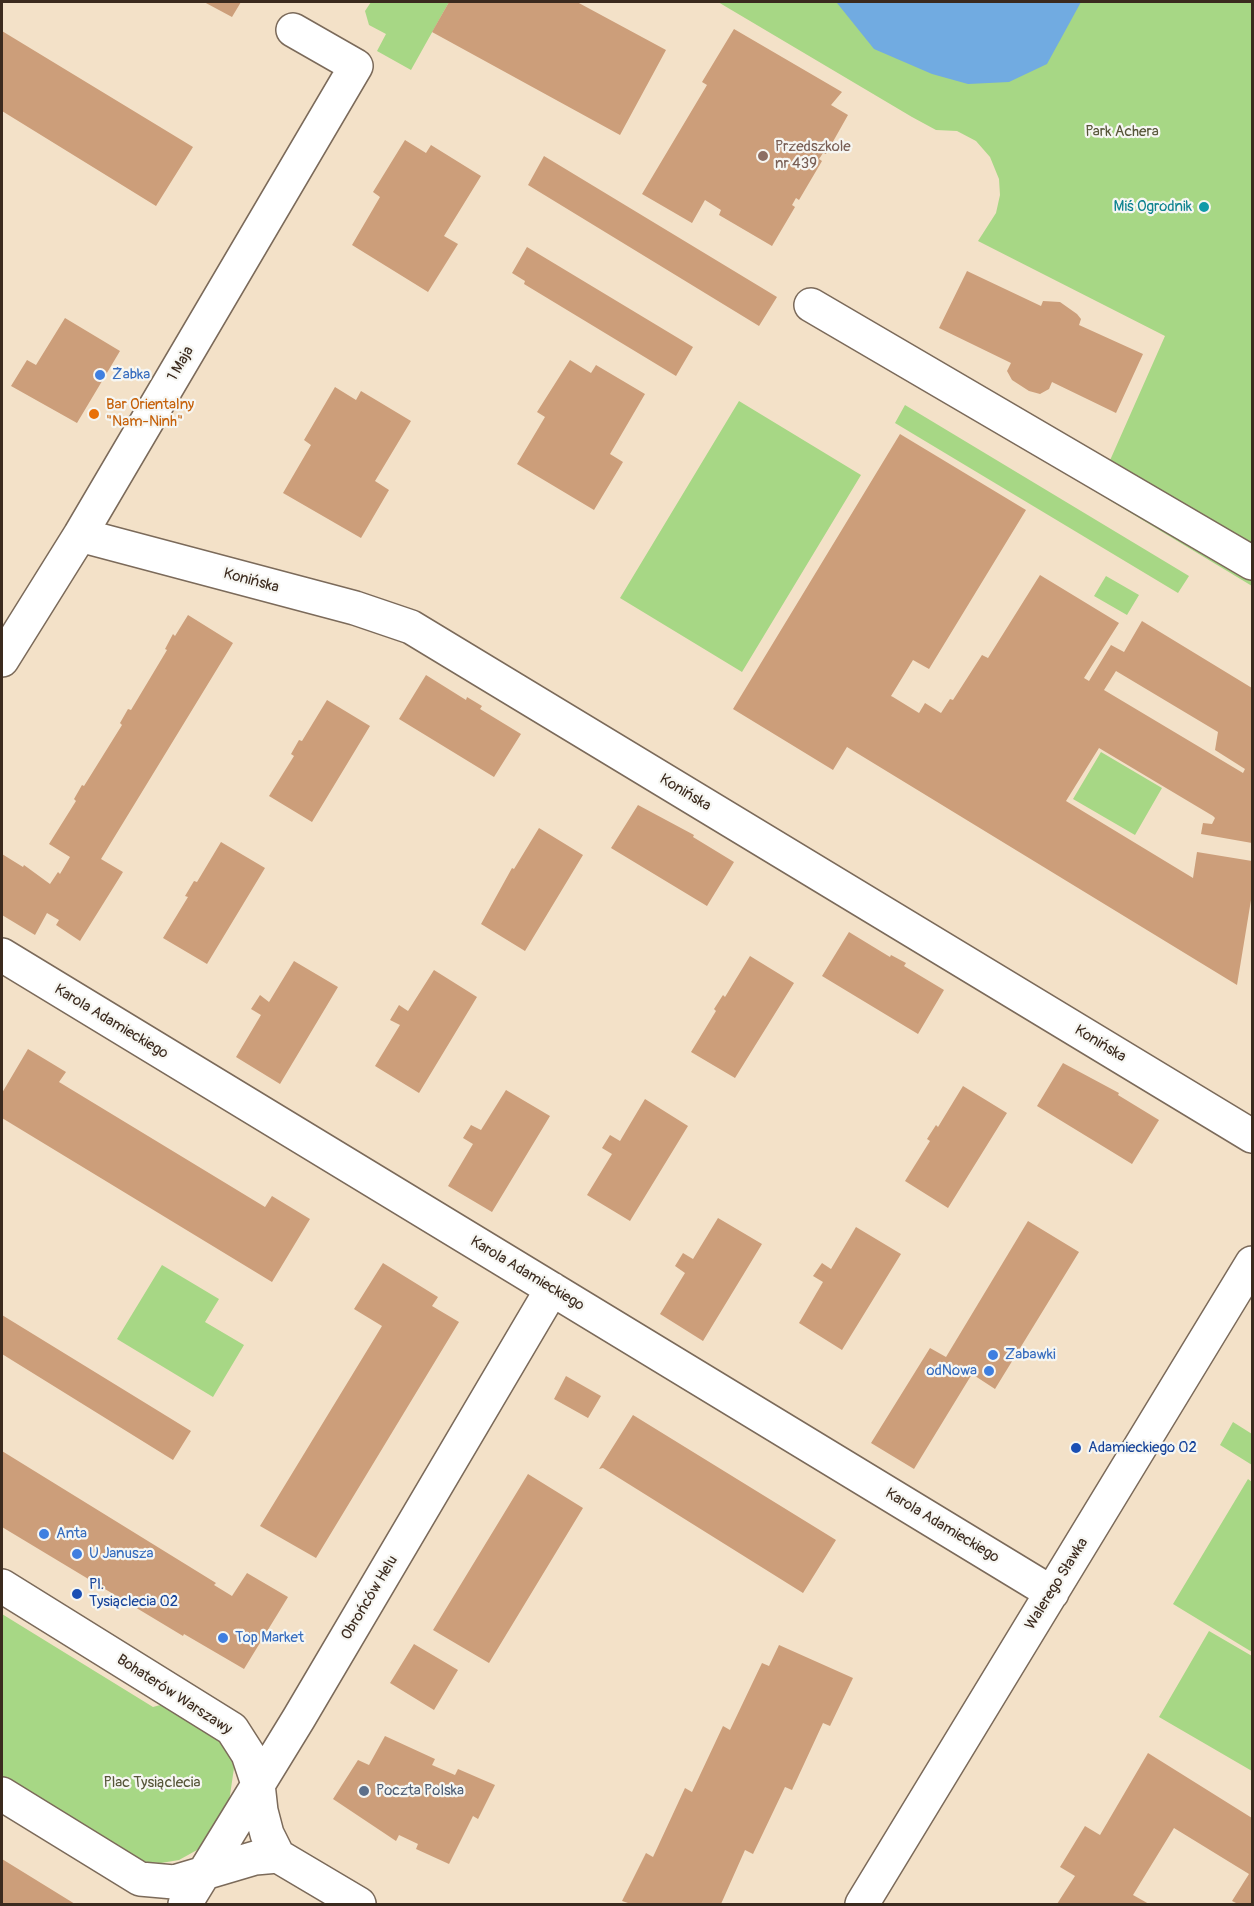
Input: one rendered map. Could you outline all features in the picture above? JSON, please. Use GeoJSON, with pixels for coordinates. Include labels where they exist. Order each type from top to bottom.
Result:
{"type":"FeatureCollection","features":[{"type":"Feature","properties":{"kind":"street","name":"1 Maja"},"geometry":{"type":"LineString","coordinates":[[2,660],[80,535],[356,66],[293,30]]}},
{"type":"Feature","properties":{"kind":"street"},"geometry":{"type":"LineString","coordinates":[[811,305],[1252,563]]}},
{"type":"Feature","properties":{"kind":"street","name":"Konińska"},"geometry":{"type":"LineString","coordinates":[[80,535],[355,608],[411,627],[1252,1136]]}},
{"type":"Feature","properties":{"kind":"street","name":"Karola Adamieckiego"},"geometry":{"type":"LineString","coordinates":[[2,955],[1052,1593]]}},
{"type":"Feature","properties":{"kind":"street","name":"Walerego Sławka"},"geometry":{"type":"LineString","coordinates":[[862,1905],[1252,1263]]}},
{"type":"Feature","properties":{"kind":"street","name":"Obrońców Helu"},"geometry":{"type":"LineString","coordinates":[[185,1905],[552,1290]]}},
{"type":"Feature","properties":{"kind":"street","name":"Bohaterów Warszawy"},"geometry":{"type":"LineString","coordinates":[[2,1586],[232,1729],[248,1754],[258,1784],[261,1811],[267,1834],[278,1856]]}},
{"type":"Feature","properties":{"kind":"street"},"geometry":{"type":"LineString","coordinates":[[2,1794],[140,1879],[174,1882],[255,1858],[278,1856],[360,1905]]}},
{"type":"Feature","properties":{"kind":"green space"},"geometry":{"type":"Polygon","coordinates":[[[371,2],[449,2],[411,70],[377,51],[386,34],[369,25],[365,11],[371,2]]]}},
{"type":"Feature","properties":{"kind":"green space","name":"Park Achera"},"geometry":{"type":"Polygon","coordinates":[[[718,2],[1252,2],[1252,586],[1096,492],[1165,336],[978,241],[996,213],[1000,195],[999,179],[990,157],[976,141],[957,131],[936,130],[718,2]]]}},
{"type":"Feature","properties":{"kind":"green space"},"geometry":{"type":"Polygon","coordinates":[[[739,401],[861,475],[742,672],[620,598],[739,401]]]}},
{"type":"Feature","properties":{"kind":"green space"},"geometry":{"type":"Polygon","coordinates":[[[905,405],[1189,576],[1178,593],[895,423],[905,405]]]}},
{"type":"Feature","properties":{"kind":"green space"},"geometry":{"type":"Polygon","coordinates":[[[1106,576],[1139,595],[1127,615],[1094,596],[1106,576]]]}},
{"type":"Feature","properties":{"kind":"green space"},"geometry":{"type":"Polygon","coordinates":[[[1101,752],[1162,788],[1135,835],[1073,799],[1101,752]]]}},
{"type":"Feature","properties":{"kind":"green space"},"geometry":{"type":"Polygon","coordinates":[[[162,1265],[219,1299],[205,1322],[244,1345],[213,1397],[117,1339],[162,1265]]]}},
{"type":"Feature","properties":{"kind":"green space"},"geometry":{"type":"Polygon","coordinates":[[[1233,1422],[1252,1434],[1252,1465],[1220,1445],[1233,1422]]]}},
{"type":"Feature","properties":{"kind":"green space"},"geometry":{"type":"Polygon","coordinates":[[[1248,1479],[1252,1482],[1252,1652],[1173,1604],[1248,1479]]]}},
{"type":"Feature","properties":{"kind":"green space","name":"Plac Tysiąclecia"},"geometry":{"type":"Polygon","coordinates":[[[2,1614],[153,1707],[171,1702],[204,1723],[228,1750],[234,1768],[229,1802],[209,1836],[197,1850],[179,1860],[161,1863],[136,1861],[2,1780],[2,1614]]]}},
{"type":"Feature","properties":{"kind":"green space"},"geometry":{"type":"Polygon","coordinates":[[[1209,1631],[1252,1656],[1252,1771],[1159,1717],[1209,1631]]]}},
{"type":"Feature","properties":{"kind":"water"},"geometry":{"type":"Polygon","coordinates":[[[1081,2],[1047,64],[1009,82],[968,84],[932,74],[874,49],[837,3],[1081,2]]]}},
{"type":"Feature","properties":{"kind":"building"},"geometry":{"type":"Polygon","coordinates":[[[204,2],[241,2],[232,17],[204,2]]]}},
{"type":"Feature","properties":{"kind":"building"},"geometry":{"type":"Polygon","coordinates":[[[449,2],[577,2],[666,50],[620,135],[432,32],[449,2]]]}},
{"type":"Feature","properties":{"kind":"building"},"geometry":{"type":"Polygon","coordinates":[[[734,29],[842,92],[831,105],[848,115],[826,154],[823,153],[819,159],[822,161],[799,200],[796,198],[792,205],[795,207],[772,246],[719,215],[721,210],[705,200],[692,223],[642,194],[707,85],[702,82],[734,29]]]}},
{"type":"Feature","properties":{"kind":"building"},"geometry":{"type":"Polygon","coordinates":[[[2,31],[193,147],[156,206],[2,111],[2,31]]]}},
{"type":"Feature","properties":{"kind":"building"},"geometry":{"type":"Polygon","coordinates":[[[405,140],[426,153],[431,145],[481,176],[444,236],[458,244],[428,292],[352,245],[380,197],[373,192],[405,140]]]}},
{"type":"Feature","properties":{"kind":"building"},"geometry":{"type":"Polygon","coordinates":[[[544,156],[777,297],[759,326],[528,185],[544,156]]]}},
{"type":"Feature","properties":{"kind":"building"},"geometry":{"type":"Polygon","coordinates":[[[527,247],[693,347],[676,376],[524,284],[525,281],[512,273],[527,247]]]}},
{"type":"Feature","properties":{"kind":"building"},"geometry":{"type":"Polygon","coordinates":[[[967,271],[1041,306],[1043,301],[1060,302],[1077,314],[1081,319],[1079,325],[1143,354],[1116,413],[1052,382],[1049,389],[1040,394],[1029,391],[1012,380],[1007,371],[1011,363],[939,328],[967,271]]]}},
{"type":"Feature","properties":{"kind":"building"},"geometry":{"type":"Polygon","coordinates":[[[65,318],[120,351],[77,423],[11,386],[27,360],[36,365],[65,318]]]}},
{"type":"Feature","properties":{"kind":"building"},"geometry":{"type":"Polygon","coordinates":[[[570,360],[591,373],[596,365],[645,394],[610,454],[623,462],[594,510],[517,464],[545,417],[537,412],[570,360]]]}},
{"type":"Feature","properties":{"kind":"building"},"geometry":{"type":"Polygon","coordinates":[[[335,387],[356,400],[361,391],[411,421],[375,481],[389,490],[361,538],[283,493],[311,445],[304,440],[335,387]]]}},
{"type":"Feature","properties":{"kind":"building"},"geometry":{"type":"Polygon","coordinates":[[[900,434],[1026,510],[929,669],[913,660],[891,696],[919,713],[925,703],[941,713],[950,699],[953,700],[982,655],[988,658],[1040,575],[1119,623],[1084,678],[1089,681],[1111,645],[1124,652],[1142,621],[1252,688],[1252,843],[1201,834],[1203,823],[1212,824],[1215,818],[1213,816],[1099,748],[1066,801],[1193,878],[1197,852],[1252,861],[1252,894],[1237,985],[847,747],[833,770],[733,709],[900,434]],[[1116,671],[1104,690],[1243,773],[1245,769],[1215,750],[1218,732],[1116,671]]]}},
{"type":"Feature","properties":{"kind":"building"},"geometry":{"type":"Polygon","coordinates":[[[188,615],[233,643],[101,859],[123,872],[80,941],[56,925],[59,920],[47,913],[35,935],[2,915],[2,854],[23,867],[24,865],[50,884],[58,872],[60,874],[70,857],[49,844],[76,801],[74,799],[82,785],[84,786],[122,725],[120,723],[128,709],[131,710],[167,650],[165,649],[173,634],[175,636],[188,615]]]}},
{"type":"Feature","properties":{"kind":"building"},"geometry":{"type":"Polygon","coordinates":[[[426,675],[466,700],[467,697],[482,706],[480,709],[521,734],[494,777],[399,719],[426,675]]]}},
{"type":"Feature","properties":{"kind":"building"},"geometry":{"type":"Polygon","coordinates":[[[327,700],[370,726],[312,822],[269,796],[294,756],[291,754],[299,740],[302,741],[327,700]]]}},
{"type":"Feature","properties":{"kind":"building"},"geometry":{"type":"Polygon","coordinates":[[[638,805],[694,835],[693,837],[734,862],[707,906],[611,848],[638,805]]]}},
{"type":"Feature","properties":{"kind":"building"},"geometry":{"type":"Polygon","coordinates":[[[539,828],[583,855],[525,951],[481,924],[512,868],[514,869],[539,828]]]}},
{"type":"Feature","properties":{"kind":"building"},"geometry":{"type":"Polygon","coordinates":[[[221,842],[265,868],[207,964],[163,938],[188,897],[185,896],[194,881],[197,882],[221,842]]]}},
{"type":"Feature","properties":{"kind":"building"},"geometry":{"type":"Polygon","coordinates":[[[849,932],[890,957],[891,955],[906,963],[904,966],[944,990],[918,1034],[822,976],[849,932]]]}},
{"type":"Feature","properties":{"kind":"building"},"geometry":{"type":"Polygon","coordinates":[[[750,956],[794,983],[735,1078],[691,1052],[716,1011],[714,1009],[723,995],[725,997],[750,956]]]}},
{"type":"Feature","properties":{"kind":"building"},"geometry":{"type":"Polygon","coordinates":[[[294,961],[338,987],[280,1084],[236,1057],[261,1015],[251,1009],[260,995],[269,1002],[294,961]]]}},
{"type":"Feature","properties":{"kind":"building"},"geometry":{"type":"Polygon","coordinates":[[[434,970],[477,997],[419,1093],[375,1066],[400,1025],[390,1020],[399,1005],[408,1011],[434,970]]]}},
{"type":"Feature","properties":{"kind":"building"},"geometry":{"type":"Polygon","coordinates":[[[28,1049],[66,1072],[59,1082],[265,1207],[272,1196],[310,1219],[272,1282],[2,1118],[2,1093],[28,1049]]]}},
{"type":"Feature","properties":{"kind":"building"},"geometry":{"type":"Polygon","coordinates":[[[1063,1063],[1119,1093],[1118,1095],[1159,1120],[1132,1164],[1037,1106],[1063,1063]]]}},
{"type":"Feature","properties":{"kind":"building"},"geometry":{"type":"Polygon","coordinates":[[[963,1086],[1007,1113],[948,1208],[905,1181],[930,1141],[927,1139],[936,1125],[938,1127],[963,1086]]]}},
{"type":"Feature","properties":{"kind":"building"},"geometry":{"type":"Polygon","coordinates":[[[506,1090],[550,1116],[492,1212],[448,1186],[473,1144],[463,1138],[471,1125],[481,1130],[506,1090]]]}},
{"type":"Feature","properties":{"kind":"building"},"geometry":{"type":"Polygon","coordinates":[[[645,1099],[688,1126],[630,1221],[587,1195],[612,1154],[602,1148],[610,1135],[620,1141],[645,1099]]]}},
{"type":"Feature","properties":{"kind":"building"},"geometry":{"type":"Polygon","coordinates":[[[718,1218],[762,1244],[703,1341],[660,1314],[685,1273],[675,1266],[683,1253],[693,1259],[718,1218]]]}},
{"type":"Feature","properties":{"kind":"building"},"geometry":{"type":"Polygon","coordinates":[[[1028,1221],[1079,1252],[995,1389],[972,1374],[914,1469],[871,1443],[930,1348],[946,1357],[1028,1221]]]}},
{"type":"Feature","properties":{"kind":"building"},"geometry":{"type":"Polygon","coordinates":[[[856,1227],[901,1254],[842,1350],[799,1323],[823,1282],[813,1276],[822,1263],[831,1269],[856,1227]]]}},
{"type":"Feature","properties":{"kind":"building"},"geometry":{"type":"Polygon","coordinates":[[[383,1263],[438,1297],[432,1306],[459,1322],[316,1558],[260,1526],[382,1326],[354,1309],[383,1263]]]}},
{"type":"Feature","properties":{"kind":"building"},"geometry":{"type":"Polygon","coordinates":[[[2,1315],[191,1431],[173,1460],[2,1354],[2,1315]]]}},
{"type":"Feature","properties":{"kind":"building"},"geometry":{"type":"Polygon","coordinates":[[[566,1376],[601,1396],[588,1418],[554,1399],[566,1376]]]}},
{"type":"Feature","properties":{"kind":"building"},"geometry":{"type":"Polygon","coordinates":[[[633,1415],[836,1540],[803,1593],[603,1468],[599,1469],[633,1415]]]}},
{"type":"Feature","properties":{"kind":"building"},"geometry":{"type":"Polygon","coordinates":[[[2,1451],[216,1583],[214,1585],[232,1596],[247,1573],[288,1597],[244,1669],[184,1634],[183,1636],[2,1527],[2,1451]]]}},
{"type":"Feature","properties":{"kind":"building"},"geometry":{"type":"Polygon","coordinates":[[[528,1474],[583,1508],[489,1663],[433,1630],[528,1474]]]}},
{"type":"Feature","properties":{"kind":"building"},"geometry":{"type":"Polygon","coordinates":[[[414,1644],[458,1670],[434,1710],[390,1683],[414,1644]]]}},
{"type":"Feature","properties":{"kind":"building"},"geometry":{"type":"Polygon","coordinates":[[[779,1645],[853,1678],[830,1726],[823,1723],[792,1790],[785,1787],[753,1854],[745,1850],[721,1904],[631,1904],[622,1901],[646,1853],[653,1857],[685,1788],[692,1792],[723,1726],[730,1730],[762,1663],[769,1666],[779,1645]]]}},
{"type":"Feature","properties":{"kind":"building"},"geometry":{"type":"Polygon","coordinates":[[[385,1736],[435,1759],[432,1765],[455,1775],[458,1769],[495,1785],[478,1819],[473,1816],[449,1864],[416,1849],[418,1844],[399,1835],[396,1841],[333,1799],[358,1760],[369,1765],[385,1736]]]}},
{"type":"Feature","properties":{"kind":"building"},"geometry":{"type":"Polygon","coordinates":[[[1148,1753],[1252,1818],[1252,1904],[1238,1904],[1232,1901],[1249,1874],[1174,1828],[1133,1895],[1149,1904],[1057,1904],[1075,1876],[1060,1867],[1085,1826],[1100,1835],[1148,1753]]]}},
{"type":"Feature","properties":{"kind":"building"},"geometry":{"type":"Polygon","coordinates":[[[2,1859],[75,1904],[2,1904],[2,1859]]]}},
{"type":"Feature","properties":{"kind":"place","name":"Przedszkole nr 439"},"geometry":{"type":"Point","coordinates":[763,156]}},
{"type":"Feature","properties":{"kind":"place","name":"Miś Ogrodnik"},"geometry":{"type":"Point","coordinates":[1204,207]}},
{"type":"Feature","properties":{"kind":"place","name":"Żabka"},"geometry":{"type":"Point","coordinates":[100,375]}},
{"type":"Feature","properties":{"kind":"place","name":"Bar Orientalny \"Nam-Ninh\""},"geometry":{"type":"Point","coordinates":[94,414]}},
{"type":"Feature","properties":{"kind":"place","name":"Zabawki"},"geometry":{"type":"Point","coordinates":[993,1355]}},
{"type":"Feature","properties":{"kind":"place","name":"odNowa"},"geometry":{"type":"Point","coordinates":[989,1371]}},
{"type":"Feature","properties":{"kind":"place","name":"Adamieckiego 02"},"geometry":{"type":"Point","coordinates":[1076,1448]}},
{"type":"Feature","properties":{"kind":"place","name":"Anta"},"geometry":{"type":"Point","coordinates":[44,1534]}},
{"type":"Feature","properties":{"kind":"place","name":"U Janusza"},"geometry":{"type":"Point","coordinates":[77,1554]}},
{"type":"Feature","properties":{"kind":"place","name":"Pl. Tysiąclecia 02"},"geometry":{"type":"Point","coordinates":[77,1594]}},
{"type":"Feature","properties":{"kind":"place","name":"Top Market"},"geometry":{"type":"Point","coordinates":[223,1638]}},
{"type":"Feature","properties":{"kind":"place","name":"Poczta Polska"},"geometry":{"type":"Point","coordinates":[364,1791]}}]}
